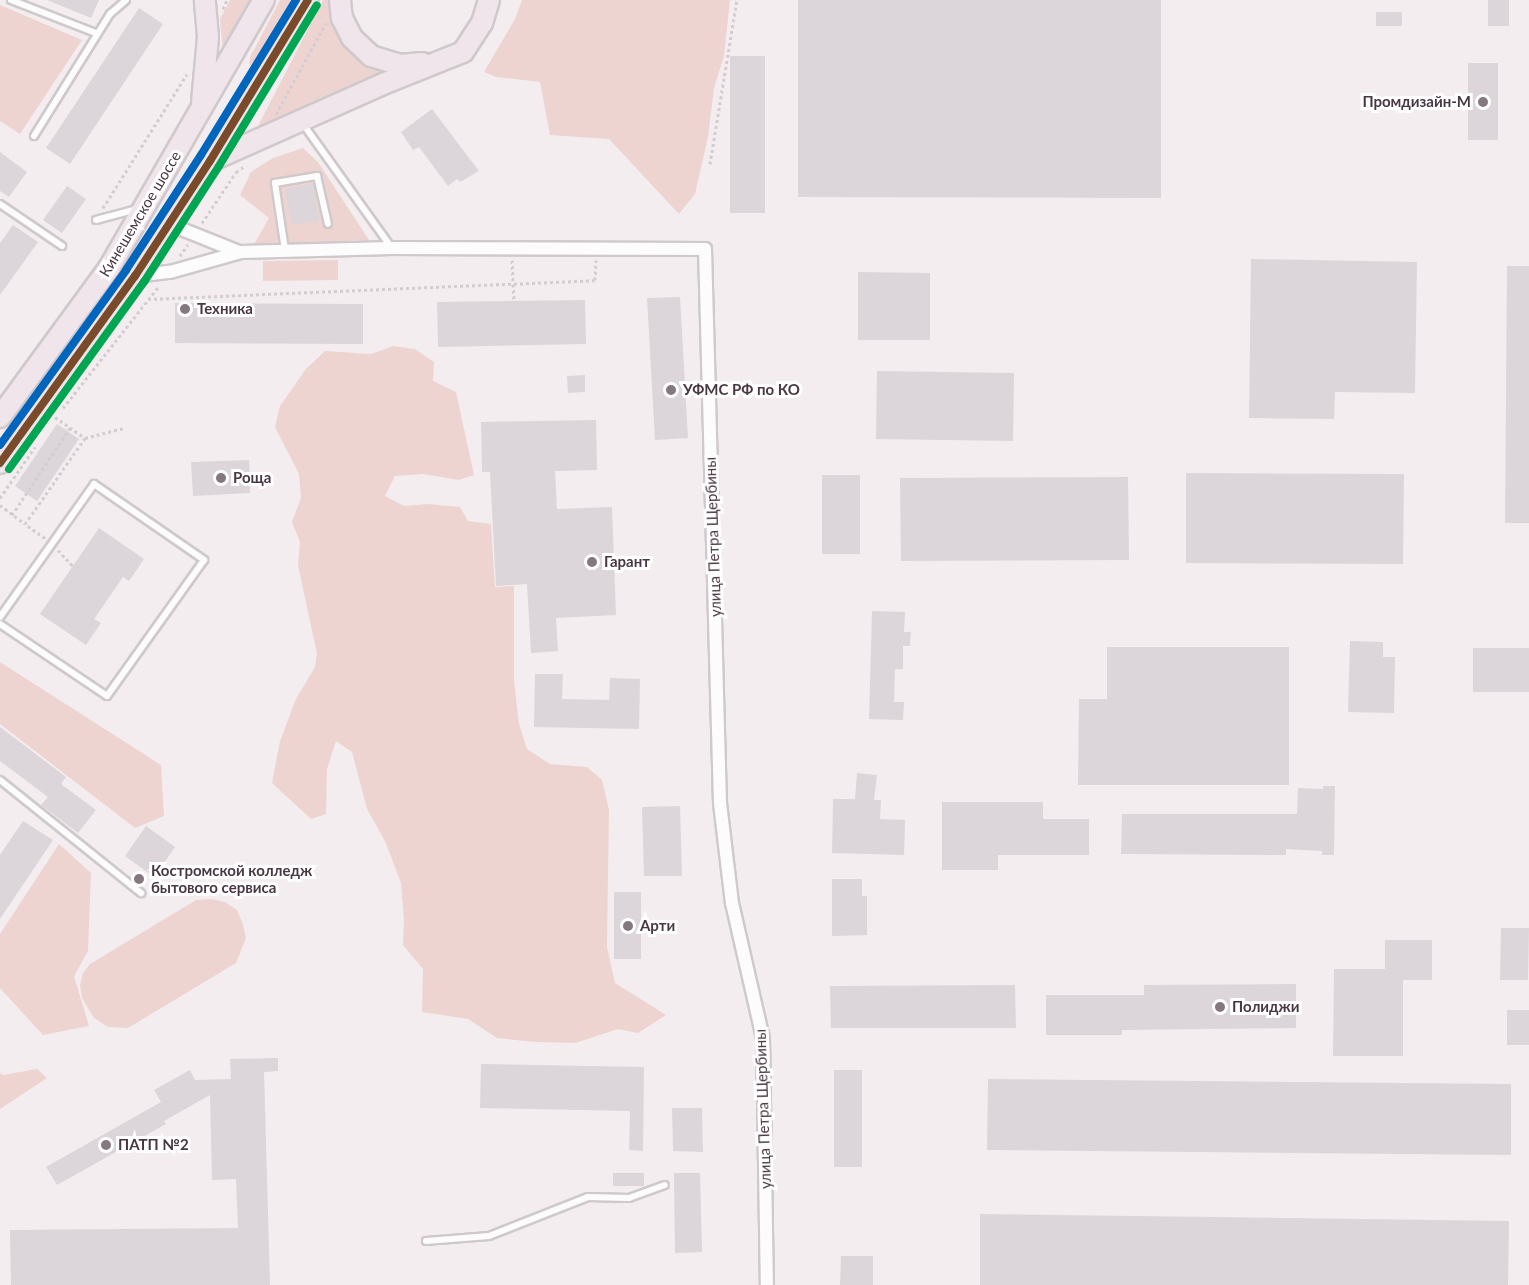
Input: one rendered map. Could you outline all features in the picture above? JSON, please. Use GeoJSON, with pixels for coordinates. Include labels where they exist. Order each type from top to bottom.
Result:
{"type":"FeatureCollection","features":[{"type":"Feature","properties":{"kind":"main road"},"geometry":{"type":"LineString","coordinates":[[201,114],[207,69],[205,0]]}},
{"type":"Feature","properties":{"kind":"main road","name":"Кинешемское шоссе"},"geometry":{"type":"LineString","coordinates":[[0,417],[109,268],[201,114],[264,0]]}},
{"type":"Feature","properties":{"kind":"main road","name":"Кинешемское шоссе"},"geometry":{"type":"LineString","coordinates":[[0,463],[135,276],[210,161],[308,0]]}},
{"type":"Feature","properties":{"kind":"main road"},"geometry":{"type":"LineString","coordinates":[[340,0],[342,18],[352,38],[371,56],[400,65],[436,62]]}},
{"type":"Feature","properties":{"kind":"main road"},"geometry":{"type":"LineString","coordinates":[[210,161],[463,52],[482,23],[489,0]]}},
{"type":"Feature","properties":{"kind":"street","name":"улица Петра Щербины"},"geometry":{"type":"LineString","coordinates":[[169,224],[194,236],[241,252]]}},
{"type":"Feature","properties":{"kind":"street","name":"улица Петра Щербины"},"geometry":{"type":"LineString","coordinates":[[135,276],[170,272],[241,252],[392,248],[705,249],[720,803],[732,903],[763,1038],[767,1285]]}},
{"type":"Feature","properties":{"kind":"lane"},"geometry":{"type":"LineString","coordinates":[[11,0],[98,34]]}},
{"type":"Feature","properties":{"kind":"lane"},"geometry":{"type":"LineString","coordinates":[[34,136],[110,14],[126,0]]}},
{"type":"Feature","properties":{"kind":"lane"},"geometry":{"type":"LineString","coordinates":[[301,121],[392,248]]}},
{"type":"Feature","properties":{"kind":"lane"},"geometry":{"type":"LineString","coordinates":[[285,251],[275,183],[317,176],[328,224]]}},
{"type":"Feature","properties":{"kind":"lane"},"geometry":{"type":"LineString","coordinates":[[1,206],[62,246]]}},
{"type":"Feature","properties":{"kind":"lane"},"geometry":{"type":"LineString","coordinates":[[96,220],[147,206]]}},
{"type":"Feature","properties":{"kind":"lane"},"geometry":{"type":"LineString","coordinates":[[0,616],[94,484],[204,560],[107,696],[0,624]]}},
{"type":"Feature","properties":{"kind":"lane"},"geometry":{"type":"LineString","coordinates":[[0,780],[141,893]]}},
{"type":"Feature","properties":{"kind":"lane"},"geometry":{"type":"LineString","coordinates":[[426,1241],[489,1236],[588,1197],[629,1198],[665,1185]]}},
{"type":"Feature","properties":{"kind":"path"},"geometry":{"type":"LineString","coordinates":[[710,164],[737,0]]}},
{"type":"Feature","properties":{"kind":"path"},"geometry":{"type":"LineString","coordinates":[[272,121],[321,27],[327,21]]}},
{"type":"Feature","properties":{"kind":"path"},"geometry":{"type":"LineString","coordinates":[[96,220],[193,64]]}},
{"type":"Feature","properties":{"kind":"path"},"geometry":{"type":"LineString","coordinates":[[49,426],[170,272],[236,172],[251,161]]}},
{"type":"Feature","properties":{"kind":"path"},"geometry":{"type":"LineString","coordinates":[[512,249],[514,302]]}},
{"type":"Feature","properties":{"kind":"path"},"geometry":{"type":"LineString","coordinates":[[148,299],[595,280],[597,249]]}},
{"type":"Feature","properties":{"kind":"path"},"geometry":{"type":"LineString","coordinates":[[55,417],[84,438]]}},
{"type":"Feature","properties":{"kind":"path"},"geometry":{"type":"LineString","coordinates":[[12,515],[70,428]]}},
{"type":"Feature","properties":{"kind":"path"},"geometry":{"type":"LineString","coordinates":[[25,524],[84,438],[124,428]]}},
{"type":"Feature","properties":{"kind":"path"},"geometry":{"type":"LineString","coordinates":[[0,498],[37,444]]}},
{"type":"Feature","properties":{"kind":"path"},"geometry":{"type":"LineString","coordinates":[[0,505],[52,543],[73,566]]}},
{"type":"Feature","properties":{"kind":"shaded area"},"geometry":{"type":"Polygon","coordinates":[[[230,0],[251,0],[223,53],[220,19],[230,0]]]}},
{"type":"Feature","properties":{"kind":"shaded area"},"geometry":{"type":"Polygon","coordinates":[[[280,0],[296,0],[262,63],[256,68],[249,64],[250,57],[280,0]]]}},
{"type":"Feature","properties":{"kind":"shaded area"},"geometry":{"type":"Polygon","coordinates":[[[323,0],[331,0],[340,37],[352,52],[387,76],[258,126],[323,0]]]}},
{"type":"Feature","properties":{"kind":"shaded area"},"geometry":{"type":"Polygon","coordinates":[[[522,0],[730,0],[724,56],[714,88],[708,137],[695,194],[679,214],[609,139],[550,135],[540,82],[496,77],[484,72],[515,19],[522,0]]]}},
{"type":"Feature","properties":{"kind":"shaded area"},"geometry":{"type":"Polygon","coordinates":[[[0,5],[82,40],[20,134],[0,121],[0,5]]]}},
{"type":"Feature","properties":{"kind":"shaded area"},"geometry":{"type":"Polygon","coordinates":[[[303,148],[318,162],[369,240],[253,246],[269,218],[240,195],[251,172],[273,158],[303,148]]]}},
{"type":"Feature","properties":{"kind":"shaded area"},"geometry":{"type":"Polygon","coordinates":[[[338,260],[338,280],[263,281],[263,261],[338,260]]]}},
{"type":"Feature","properties":{"kind":"shaded area"},"geometry":{"type":"Polygon","coordinates":[[[393,346],[415,349],[434,362],[433,381],[456,392],[474,475],[459,480],[423,474],[395,476],[385,496],[404,506],[428,504],[460,507],[468,521],[491,524],[495,587],[514,586],[514,680],[519,724],[527,749],[550,764],[587,767],[602,780],[609,810],[607,947],[615,983],[666,1015],[638,1033],[618,1029],[575,1043],[536,1042],[497,1038],[468,1019],[422,1012],[423,969],[403,945],[404,920],[401,883],[385,841],[367,809],[352,752],[336,741],[327,769],[326,814],[311,819],[272,783],[280,741],[296,699],[315,667],[317,654],[298,565],[300,542],[292,522],[301,498],[299,474],[275,427],[280,406],[306,369],[325,351],[371,354],[393,346]]]}},
{"type":"Feature","properties":{"kind":"shaded area"},"geometry":{"type":"Polygon","coordinates":[[[0,662],[161,765],[164,816],[135,828],[0,724],[0,662]]]}},
{"type":"Feature","properties":{"kind":"shaded area"},"geometry":{"type":"Polygon","coordinates":[[[59,844],[91,873],[88,951],[74,976],[89,1026],[43,1035],[0,988],[0,934],[59,844]]]}},
{"type":"Feature","properties":{"kind":"shaded area"},"geometry":{"type":"Polygon","coordinates":[[[211,899],[225,902],[237,910],[243,924],[246,938],[236,963],[128,1028],[108,1027],[94,1018],[82,998],[80,985],[83,973],[90,964],[196,900],[211,899]]]}},
{"type":"Feature","properties":{"kind":"shaded area"},"geometry":{"type":"Polygon","coordinates":[[[37,1069],[47,1078],[0,1109],[0,1073],[3,1075],[37,1069]]]}},
{"type":"Feature","properties":{"kind":"building"},"geometry":{"type":"Polygon","coordinates":[[[47,0],[99,0],[91,18],[47,0]]]}},
{"type":"Feature","properties":{"kind":"building"},"geometry":{"type":"Polygon","coordinates":[[[798,0],[1161,0],[1161,198],[798,197],[798,0]]]}},
{"type":"Feature","properties":{"kind":"building"},"geometry":{"type":"Polygon","coordinates":[[[1488,0],[1509,0],[1509,26],[1488,26],[1488,0]]]}},
{"type":"Feature","properties":{"kind":"building"},"geometry":{"type":"Polygon","coordinates":[[[139,8],[163,24],[70,164],[46,148],[139,8]]]}},
{"type":"Feature","properties":{"kind":"building"},"geometry":{"type":"Polygon","coordinates":[[[1376,12],[1402,12],[1402,26],[1376,26],[1376,12]]]}},
{"type":"Feature","properties":{"kind":"building"},"geometry":{"type":"Polygon","coordinates":[[[730,56],[765,56],[765,213],[730,213],[730,56]]]}},
{"type":"Feature","properties":{"kind":"building","name":"Промдизайн-М"},"geometry":{"type":"Polygon","coordinates":[[[1468,63],[1498,63],[1498,140],[1468,140],[1468,63]]]}},
{"type":"Feature","properties":{"kind":"building"},"geometry":{"type":"Polygon","coordinates":[[[432,109],[479,171],[460,182],[457,179],[448,186],[419,147],[413,150],[401,132],[432,109]]]}},
{"type":"Feature","properties":{"kind":"building"},"geometry":{"type":"Polygon","coordinates":[[[0,152],[27,172],[9,197],[0,191],[0,152]]]}},
{"type":"Feature","properties":{"kind":"building"},"geometry":{"type":"Polygon","coordinates":[[[313,184],[319,220],[292,225],[285,189],[313,184]]]}},
{"type":"Feature","properties":{"kind":"building"},"geometry":{"type":"Polygon","coordinates":[[[67,186],[86,199],[62,233],[43,220],[67,186]]]}},
{"type":"Feature","properties":{"kind":"building"},"geometry":{"type":"Polygon","coordinates":[[[13,225],[38,242],[0,295],[0,243],[13,225]]]}},
{"type":"Feature","properties":{"kind":"building"},"geometry":{"type":"Polygon","coordinates":[[[1251,259],[1417,262],[1415,393],[1335,392],[1334,419],[1249,418],[1251,259]]]}},
{"type":"Feature","properties":{"kind":"building"},"geometry":{"type":"Polygon","coordinates":[[[1507,266],[1529,266],[1529,523],[1505,523],[1507,266]]]}},
{"type":"Feature","properties":{"kind":"building"},"geometry":{"type":"Polygon","coordinates":[[[858,272],[930,273],[930,340],[858,340],[858,272]]]}},
{"type":"Feature","properties":{"kind":"building"},"geometry":{"type":"Polygon","coordinates":[[[680,297],[688,438],[655,440],[647,298],[680,297]]]}},
{"type":"Feature","properties":{"kind":"building"},"geometry":{"type":"Polygon","coordinates":[[[585,300],[586,344],[438,347],[437,302],[585,300]]]}},
{"type":"Feature","properties":{"kind":"building"},"geometry":{"type":"Polygon","coordinates":[[[175,303],[363,304],[363,344],[175,343],[175,303]]]}},
{"type":"Feature","properties":{"kind":"building"},"geometry":{"type":"Polygon","coordinates":[[[877,371],[1014,373],[1013,441],[876,439],[877,371]]]}},
{"type":"Feature","properties":{"kind":"building"},"geometry":{"type":"Polygon","coordinates":[[[585,375],[585,392],[568,393],[567,376],[585,375]]]}},
{"type":"Feature","properties":{"kind":"building"},"geometry":{"type":"Polygon","coordinates":[[[596,420],[597,470],[555,471],[557,509],[612,507],[616,615],[556,618],[558,651],[531,653],[527,584],[496,586],[490,472],[482,472],[481,422],[596,420]]]}},
{"type":"Feature","properties":{"kind":"building"},"geometry":{"type":"Polygon","coordinates":[[[57,424],[79,439],[37,501],[15,486],[57,424]]]}},
{"type":"Feature","properties":{"kind":"building","name":"Роща"},"geometry":{"type":"Polygon","coordinates":[[[249,460],[250,493],[193,496],[191,462],[249,460]]]}},
{"type":"Feature","properties":{"kind":"building"},"geometry":{"type":"Polygon","coordinates":[[[1186,473],[1404,474],[1403,564],[1186,563],[1186,473]]]}},
{"type":"Feature","properties":{"kind":"building"},"geometry":{"type":"Polygon","coordinates":[[[822,475],[860,475],[860,554],[822,554],[822,475]]]}},
{"type":"Feature","properties":{"kind":"building"},"geometry":{"type":"Polygon","coordinates":[[[1128,477],[1129,560],[901,561],[900,478],[1128,477]]]}},
{"type":"Feature","properties":{"kind":"building"},"geometry":{"type":"Polygon","coordinates":[[[99,528],[144,559],[129,581],[123,577],[94,619],[101,623],[86,645],[40,614],[99,528]]]}},
{"type":"Feature","properties":{"kind":"building"},"geometry":{"type":"Polygon","coordinates":[[[872,611],[905,612],[904,632],[911,632],[910,646],[903,646],[903,669],[895,669],[894,702],[904,702],[903,720],[869,719],[872,611]]]}},
{"type":"Feature","properties":{"kind":"building"},"geometry":{"type":"Polygon","coordinates":[[[1350,641],[1383,642],[1383,657],[1395,657],[1394,713],[1348,712],[1350,641]]]}},
{"type":"Feature","properties":{"kind":"building"},"geometry":{"type":"Polygon","coordinates":[[[1107,647],[1289,647],[1289,785],[1078,785],[1079,699],[1107,699],[1107,647]]]}},
{"type":"Feature","properties":{"kind":"building"},"geometry":{"type":"Polygon","coordinates":[[[1473,648],[1529,648],[1529,692],[1473,692],[1473,648]]]}},
{"type":"Feature","properties":{"kind":"building"},"geometry":{"type":"Polygon","coordinates":[[[535,674],[563,674],[562,699],[609,700],[610,678],[640,679],[639,729],[534,727],[535,674]]]}},
{"type":"Feature","properties":{"kind":"building"},"geometry":{"type":"Polygon","coordinates":[[[0,727],[66,777],[61,784],[96,810],[78,833],[41,805],[48,797],[0,761],[0,727]]]}},
{"type":"Feature","properties":{"kind":"building"},"geometry":{"type":"Polygon","coordinates":[[[857,773],[877,775],[874,800],[881,800],[880,819],[905,820],[904,855],[832,853],[833,799],[855,799],[857,773]]]}},
{"type":"Feature","properties":{"kind":"building"},"geometry":{"type":"Polygon","coordinates":[[[1323,786],[1335,786],[1334,855],[1322,855],[1322,851],[1286,849],[1286,855],[1121,854],[1122,814],[1297,814],[1298,788],[1323,789],[1323,786]]]}},
{"type":"Feature","properties":{"kind":"building"},"geometry":{"type":"Polygon","coordinates":[[[942,802],[1043,802],[1043,819],[1089,819],[1089,855],[998,855],[998,870],[942,870],[942,802]]]}},
{"type":"Feature","properties":{"kind":"building"},"geometry":{"type":"Polygon","coordinates":[[[680,806],[682,876],[644,876],[642,807],[680,806]]]}},
{"type":"Feature","properties":{"kind":"building"},"geometry":{"type":"Polygon","coordinates":[[[23,821],[53,840],[0,919],[0,855],[23,821]]]}},
{"type":"Feature","properties":{"kind":"building"},"geometry":{"type":"Polygon","coordinates":[[[146,826],[175,847],[154,877],[125,856],[146,826]]]}},
{"type":"Feature","properties":{"kind":"building"},"geometry":{"type":"Polygon","coordinates":[[[832,879],[862,879],[862,896],[867,896],[867,935],[832,936],[832,879]]]}},
{"type":"Feature","properties":{"kind":"building","name":"Арти"},"geometry":{"type":"Polygon","coordinates":[[[614,892],[641,892],[641,959],[614,959],[614,892]]]}},
{"type":"Feature","properties":{"kind":"building"},"geometry":{"type":"Polygon","coordinates":[[[1501,928],[1529,928],[1528,980],[1500,980],[1501,928]]]}},
{"type":"Feature","properties":{"kind":"building"},"geometry":{"type":"Polygon","coordinates":[[[1385,940],[1432,940],[1432,980],[1403,980],[1403,1056],[1333,1056],[1334,969],[1385,969],[1385,940]]]}},
{"type":"Feature","properties":{"kind":"building","name":"Полиджи"},"geometry":{"type":"Polygon","coordinates":[[[1296,984],[1296,1028],[1122,1030],[1122,1035],[1046,1035],[1046,995],[1144,995],[1144,985],[1296,984]]]}},
{"type":"Feature","properties":{"kind":"building"},"geometry":{"type":"Polygon","coordinates":[[[1015,985],[1016,1028],[831,1028],[830,986],[1015,985]]]}},
{"type":"Feature","properties":{"kind":"building"},"geometry":{"type":"Polygon","coordinates":[[[1507,1010],[1529,1010],[1529,1045],[1507,1045],[1507,1010]]]}},
{"type":"Feature","properties":{"kind":"building"},"geometry":{"type":"Polygon","coordinates":[[[278,1058],[278,1071],[264,1072],[270,1285],[11,1285],[10,1230],[238,1228],[236,1179],[212,1180],[210,1095],[164,1121],[166,1124],[57,1185],[46,1167],[161,1102],[154,1090],[190,1070],[195,1080],[231,1079],[230,1059],[278,1058]]]}},
{"type":"Feature","properties":{"kind":"building"},"geometry":{"type":"Polygon","coordinates":[[[481,1064],[644,1067],[643,1151],[629,1150],[630,1111],[480,1108],[481,1064]]]}},
{"type":"Feature","properties":{"kind":"building"},"geometry":{"type":"Polygon","coordinates":[[[834,1070],[862,1070],[862,1167],[834,1167],[834,1070]]]}},
{"type":"Feature","properties":{"kind":"building"},"geometry":{"type":"Polygon","coordinates":[[[988,1079],[1511,1084],[1511,1155],[987,1150],[988,1079]]]}},
{"type":"Feature","properties":{"kind":"building"},"geometry":{"type":"Polygon","coordinates":[[[672,1108],[702,1108],[703,1152],[673,1151],[672,1108]]]}},
{"type":"Feature","properties":{"kind":"building"},"geometry":{"type":"Polygon","coordinates":[[[613,1173],[644,1173],[644,1186],[613,1186],[613,1173]]]}},
{"type":"Feature","properties":{"kind":"building"},"geometry":{"type":"Polygon","coordinates":[[[674,1173],[700,1173],[702,1252],[675,1253],[674,1173]]]}},
{"type":"Feature","properties":{"kind":"building"},"geometry":{"type":"Polygon","coordinates":[[[980,1214],[1509,1221],[1508,1285],[980,1285],[980,1214]]]}},
{"type":"Feature","properties":{"kind":"building"},"geometry":{"type":"Polygon","coordinates":[[[841,1256],[873,1256],[873,1285],[840,1285],[841,1256]]]}},
{"type":"Feature","properties":{"kind":"transit line"},"geometry":{"type":"LineString","coordinates":[[0,445],[126,270],[201,155],[296,0]]}},
{"type":"Feature","properties":{"kind":"transit line"},"geometry":{"type":"LineString","coordinates":[[0,463],[135,276],[210,161],[308,0]]}},
{"type":"Feature","properties":{"kind":"transit line"},"geometry":{"type":"LineString","coordinates":[[9,469],[144,282],[219,166],[317,5]]}},
{"type":"Feature","properties":{"kind":"place","name":"Промдизайн-М"},"geometry":{"type":"Point","coordinates":[1483,102]}},
{"type":"Feature","properties":{"kind":"place","name":"Техника"},"geometry":{"type":"Point","coordinates":[185,309]}},
{"type":"Feature","properties":{"kind":"place","name":"УФМС РФ по КО"},"geometry":{"type":"Point","coordinates":[671,390]}},
{"type":"Feature","properties":{"kind":"place","name":"Роща"},"geometry":{"type":"Point","coordinates":[221,478]}},
{"type":"Feature","properties":{"kind":"place","name":"Гарант"},"geometry":{"type":"Point","coordinates":[592,562]}},
{"type":"Feature","properties":{"kind":"place","name":"Костромской колледж бытового сервиса"},"geometry":{"type":"Point","coordinates":[139,879]}},
{"type":"Feature","properties":{"kind":"place","name":"Арти"},"geometry":{"type":"Point","coordinates":[628,926]}},
{"type":"Feature","properties":{"kind":"place","name":"Полиджи"},"geometry":{"type":"Point","coordinates":[1220,1007]}},
{"type":"Feature","properties":{"kind":"place","name":"ПАТП №2"},"geometry":{"type":"Point","coordinates":[106,1145]}}]}
